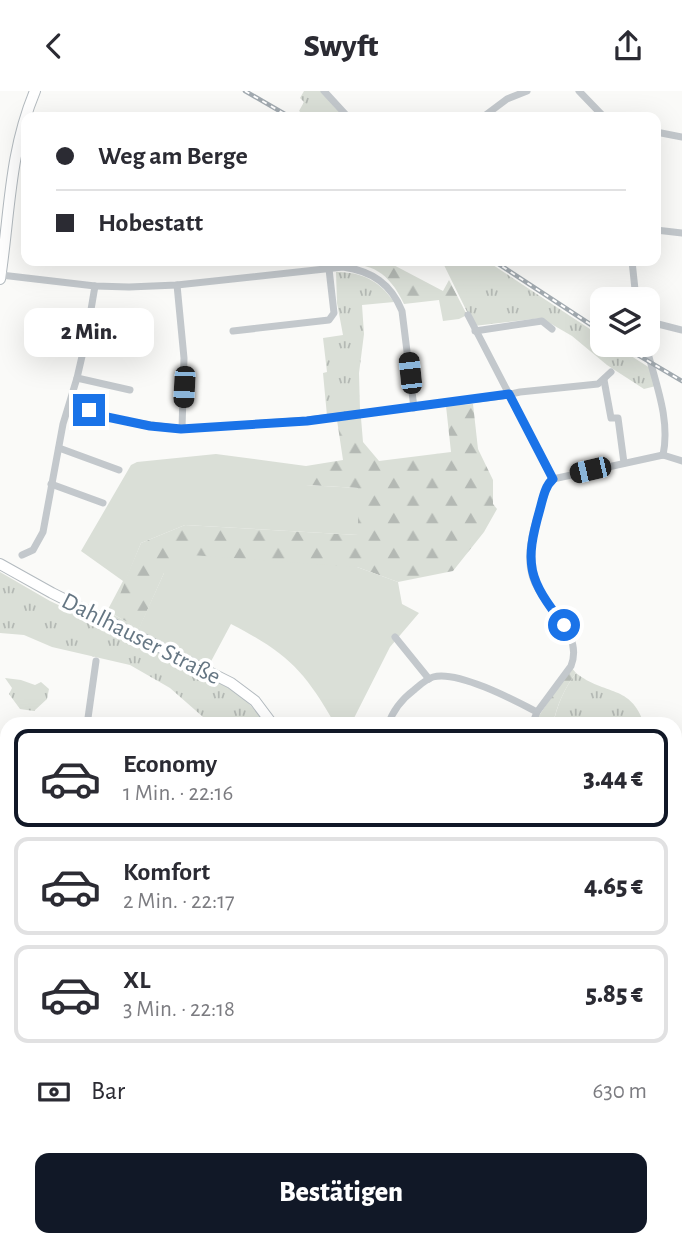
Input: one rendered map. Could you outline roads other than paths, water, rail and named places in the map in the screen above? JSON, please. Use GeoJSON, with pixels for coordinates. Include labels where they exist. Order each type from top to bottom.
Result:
{"type":"FeatureCollection","features":[{"type":"Feature","properties":{"kind":"street"},"geometry":{"type":"LineString","coordinates":[[26,112],[35,91]]}},
{"type":"Feature","properties":{"kind":"street"},"geometry":{"type":"LineString","coordinates":[[324,91],[343,112]]}},
{"type":"Feature","properties":{"kind":"street"},"geometry":{"type":"LineString","coordinates":[[490,112],[507,99],[527,91]]}},
{"type":"Feature","properties":{"kind":"street"},"geometry":{"type":"LineString","coordinates":[[579,91],[599,112]]}},
{"type":"Feature","properties":{"kind":"street"},"geometry":{"type":"LineString","coordinates":[[21,128],[16,147],[0,277],[95,286],[177,285],[343,267],[371,273],[396,298],[404,317],[414,408]]}},
{"type":"Feature","properties":{"kind":"street"},"geometry":{"type":"LineString","coordinates":[[661,133],[682,137]]}},
{"type":"Feature","properties":{"kind":"street"},"geometry":{"type":"LineString","coordinates":[[661,231],[682,233]]}},
{"type":"Feature","properties":{"kind":"street"},"geometry":{"type":"LineString","coordinates":[[633,266],[635,287]]}},
{"type":"Feature","properties":{"kind":"street"},"geometry":{"type":"LineString","coordinates":[[233,331],[329,320],[334,313],[329,269]]}},
{"type":"Feature","properties":{"kind":"street"},"geometry":{"type":"LineString","coordinates":[[177,285],[184,358],[181,429]]}},
{"type":"Feature","properties":{"kind":"street"},"geometry":{"type":"LineString","coordinates":[[22,555],[33,550],[39,543],[63,424],[88,330],[95,286]]}},
{"type":"Feature","properties":{"kind":"street"},"geometry":{"type":"LineString","coordinates":[[468,315],[553,479]]}},
{"type":"Feature","properties":{"kind":"street"},"geometry":{"type":"LineString","coordinates":[[475,331],[542,321],[552,329]]}},
{"type":"Feature","properties":{"kind":"street"},"geometry":{"type":"LineString","coordinates":[[660,324],[682,330]]}},
{"type":"Feature","properties":{"kind":"street"},"geometry":{"type":"LineString","coordinates":[[88,330],[137,342]]}},
{"type":"Feature","properties":{"kind":"street"},"geometry":{"type":"LineString","coordinates":[[649,357],[664,413],[666,443],[663,455]]}},
{"type":"Feature","properties":{"kind":"street"},"geometry":{"type":"LineString","coordinates":[[70,404],[118,420],[181,429],[307,421],[589,386],[604,380],[611,372]]}},
{"type":"Feature","properties":{"kind":"street"},"geometry":{"type":"LineString","coordinates":[[77,378],[130,390]]}},
{"type":"Feature","properties":{"kind":"street"},"geometry":{"type":"LineString","coordinates":[[604,380],[611,418],[618,418],[624,463]]}},
{"type":"Feature","properties":{"kind":"street"},"geometry":{"type":"LineString","coordinates":[[59,448],[119,470]]}},
{"type":"Feature","properties":{"kind":"street"},"geometry":{"type":"LineString","coordinates":[[535,717],[574,658],[574,646],[564,625],[537,588],[530,563],[536,524],[548,485],[553,479],[663,455],[682,461]]}},
{"type":"Feature","properties":{"kind":"street"},"geometry":{"type":"LineString","coordinates":[[51,484],[103,503]]}},
{"type":"Feature","properties":{"kind":"street","name":"Dahlhauser Straße"},"geometry":{"type":"LineString","coordinates":[[0,564],[231,684],[255,701],[268,717]]}},
{"type":"Feature","properties":{"kind":"street"},"geometry":{"type":"LineString","coordinates":[[395,637],[429,679]]}},
{"type":"Feature","properties":{"kind":"street"},"geometry":{"type":"LineString","coordinates":[[88,717],[96,661]]}},
{"type":"Feature","properties":{"kind":"street"},"geometry":{"type":"LineString","coordinates":[[392,717],[407,695],[429,679],[443,676],[478,685],[537,712]]}},
{"type":"Feature","properties":{"kind":"railway"},"geometry":{"type":"LineString","coordinates":[[245,91],[281,112]]}},
{"type":"Feature","properties":{"kind":"railway"},"geometry":{"type":"LineString","coordinates":[[502,266],[590,324]]}},
{"type":"Feature","properties":{"kind":"railway"},"geometry":{"type":"LineString","coordinates":[[641,357],[682,381]]}}]}
